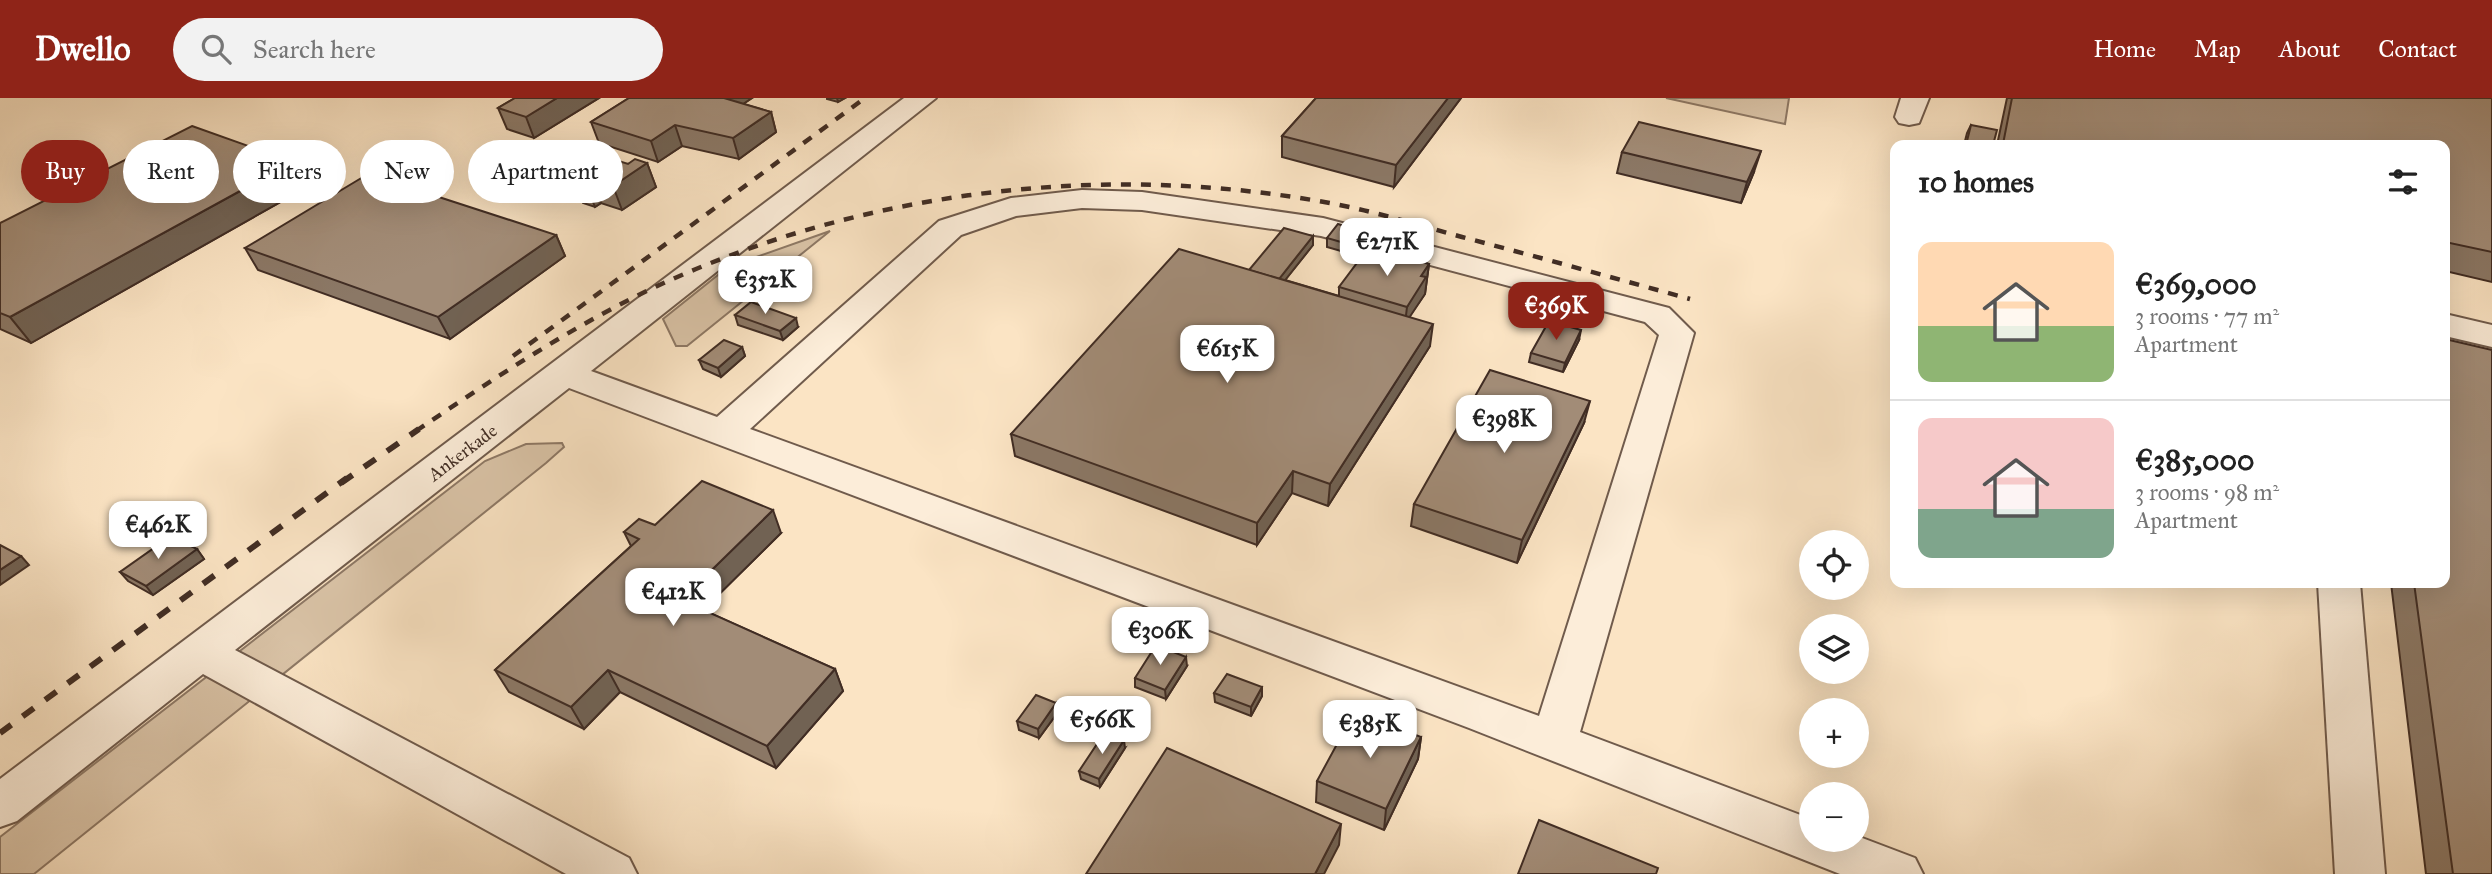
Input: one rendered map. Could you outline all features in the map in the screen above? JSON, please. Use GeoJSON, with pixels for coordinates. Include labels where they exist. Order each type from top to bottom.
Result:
{"type":"FeatureCollection","features":[{"type":"Feature","properties":{"kind":"street","name":"Ankerkade"},"geometry":{"type":"LineString","coordinates":[[0,806],[922,98]]}},
{"type":"Feature","properties":{"kind":"street"},"geometry":{"type":"LineString","coordinates":[[723,432],[950,228],[1011,207],[1082,199],[1142,201],[1323,227],[1657,315],[1677,333],[1554,741]]}},
{"type":"Feature","properties":{"kind":"street"},"geometry":{"type":"LineString","coordinates":[[2450,326],[2492,337]]}},
{"type":"Feature","properties":{"kind":"street"},"geometry":{"type":"LineString","coordinates":[[565,374],[1554,741],[1898,874]]}},
{"type":"Feature","properties":{"kind":"street"},"geometry":{"type":"LineString","coordinates":[[2339,588],[2360,874]]}},
{"type":"Feature","properties":{"kind":"street"},"geometry":{"type":"LineString","coordinates":[[200,652],[611,874]]}},
{"type":"Feature","properties":{"kind":"shaded area"},"geometry":{"type":"Polygon","coordinates":[[[1666,98],[1789,98],[1785,124],[1666,98]]]}},
{"type":"Feature","properties":{"kind":"shaded area"},"geometry":{"type":"Polygon","coordinates":[[[830,231],[687,346],[676,346],[663,319],[728,267],[830,231]]]}},
{"type":"Feature","properties":{"kind":"shaded area"},"geometry":{"type":"Polygon","coordinates":[[[562,443],[564,447],[546,463],[34,874],[0,874],[0,837],[485,461],[526,444],[562,443]]]}},
{"type":"Feature","properties":{"kind":"building"},"geometry":{"type":"Polygon","coordinates":[[[515,98],[557,98],[526,117],[498,108],[515,98]]]}},
{"type":"Feature","properties":{"kind":"building"},"geometry":{"type":"Polygon","coordinates":[[[629,98],[724,98],[771,112],[733,138],[675,125],[651,141],[591,122],[629,98]]]}},
{"type":"Feature","properties":{"kind":"building"},"geometry":{"type":"Polygon","coordinates":[[[1316,98],[1448,98],[1396,165],[1282,136],[1316,98]]]}},
{"type":"Feature","properties":{"kind":"building"},"geometry":{"type":"Polygon","coordinates":[[[2012,98],[2492,98],[2492,252],[2450,243],[2450,140],[2004,140],[2012,98]]]}},
{"type":"Feature","properties":{"kind":"building"},"geometry":{"type":"Polygon","coordinates":[[[1639,122],[1761,151],[1747,182],[1622,152],[1639,122]]]}},
{"type":"Feature","properties":{"kind":"building"},"geometry":{"type":"Polygon","coordinates":[[[1971,125],[1997,130],[1994,140],[1967,140],[1971,125]]]}},
{"type":"Feature","properties":{"kind":"building"},"geometry":{"type":"Polygon","coordinates":[[[192,126],[233,141],[233,195],[219,203],[219,140],[164,140],[192,126]]]}},
{"type":"Feature","properties":{"kind":"building"},"geometry":{"type":"Polygon","coordinates":[[[635,159],[647,163],[623,179],[623,162],[628,164],[635,159]]]}},
{"type":"Feature","properties":{"kind":"building"},"geometry":{"type":"Polygon","coordinates":[[[123,161],[123,203],[218,203],[10,317],[0,313],[0,223],[40,203],[109,203],[109,168],[123,161]]]}},
{"type":"Feature","properties":{"kind":"building"},"geometry":{"type":"Polygon","coordinates":[[[360,179],[360,203],[454,202],[556,235],[438,317],[245,248],[320,203],[346,203],[346,187],[360,179]]]}},
{"type":"Feature","properties":{"kind":"building"},"geometry":{"type":"Polygon","coordinates":[[[1338,224],[1381,237],[1372,251],[1327,238],[1338,224]]]}},
{"type":"Feature","properties":{"kind":"building"},"geometry":{"type":"Polygon","coordinates":[[[1284,228],[1313,236],[1279,279],[1249,270],[1284,228]]]}},
{"type":"Feature","properties":{"kind":"building"},"geometry":{"type":"Polygon","coordinates":[[[1179,249],[1433,324],[1330,484],[1293,471],[1257,523],[1011,434],[1179,249]]]}},
{"type":"Feature","properties":{"kind":"building"},"geometry":{"type":"Polygon","coordinates":[[[1377,249],[1429,264],[1421,276],[1426,277],[1407,307],[1339,287],[1360,259],[1368,261],[1377,249]]]}},
{"type":"Feature","properties":{"kind":"building"},"geometry":{"type":"Polygon","coordinates":[[[751,302],[796,318],[780,331],[735,315],[751,302]]]}},
{"type":"Feature","properties":{"kind":"building"},"geometry":{"type":"Polygon","coordinates":[[[1549,321],[1581,330],[1565,363],[1531,353],[1549,321]]]}},
{"type":"Feature","properties":{"kind":"building"},"geometry":{"type":"Polygon","coordinates":[[[724,340],[742,347],[718,368],[699,360],[724,340]]]}},
{"type":"Feature","properties":{"kind":"building"},"geometry":{"type":"Polygon","coordinates":[[[2450,340],[2492,350],[2492,874],[2453,874],[2415,588],[2450,588],[2450,340]]]}},
{"type":"Feature","properties":{"kind":"building"},"geometry":{"type":"Polygon","coordinates":[[[1490,370],[1590,401],[1522,540],[1414,504],[1490,370]]]}},
{"type":"Feature","properties":{"kind":"building"},"geometry":{"type":"Polygon","coordinates":[[[702,481],[773,510],[681,600],[835,669],[767,746],[608,670],[571,707],[495,670],[639,539],[624,532],[639,519],[655,525],[702,481]]]}},
{"type":"Feature","properties":{"kind":"building"},"geometry":{"type":"Polygon","coordinates":[[[171,536],[197,549],[146,586],[120,572],[171,536]]]}},
{"type":"Feature","properties":{"kind":"building"},"geometry":{"type":"Polygon","coordinates":[[[0,545],[21,556],[0,570],[0,545]]]}},
{"type":"Feature","properties":{"kind":"building"},"geometry":{"type":"Polygon","coordinates":[[[1156,645],[1186,657],[1165,690],[1135,678],[1156,645]]]}},
{"type":"Feature","properties":{"kind":"building"},"geometry":{"type":"Polygon","coordinates":[[[1227,674],[1262,687],[1251,707],[1214,693],[1227,674]]]}},
{"type":"Feature","properties":{"kind":"building"},"geometry":{"type":"Polygon","coordinates":[[[1036,695],[1056,703],[1038,729],[1017,721],[1036,695]]]}},
{"type":"Feature","properties":{"kind":"building"},"geometry":{"type":"Polygon","coordinates":[[[1355,711],[1421,737],[1386,809],[1317,781],[1355,711]]]}},
{"type":"Feature","properties":{"kind":"building"},"geometry":{"type":"Polygon","coordinates":[[[1105,732],[1124,740],[1099,779],[1079,771],[1105,732]]]}},
{"type":"Feature","properties":{"kind":"building"},"geometry":{"type":"Polygon","coordinates":[[[1167,748],[1341,824],[1315,874],[1086,874],[1167,748]]]}},
{"type":"Feature","properties":{"kind":"building"},"geometry":{"type":"Polygon","coordinates":[[[1539,820],[1658,868],[1656,874],[1518,874],[1539,820]]]}},
{"type":"Feature","properties":{"kind":"railway"},"geometry":{"type":"LineString","coordinates":[[513,356],[865,98]]}},
{"type":"Feature","properties":{"kind":"railway"},"geometry":{"type":"LineString","coordinates":[[419,429],[517,364],[587,322],[696,269],[770,241],[846,219],[924,202],[1002,191],[1082,185],[1161,185],[1240,190],[1318,201],[1391,217],[1690,299]]}},
{"type":"Feature","properties":{"kind":"railway"},"geometry":{"type":"LineString","coordinates":[[341,483],[419,429]]}},
{"type":"Feature","properties":{"kind":"railway"},"geometry":{"type":"LineString","coordinates":[[0,733],[347,478]]}}]}
